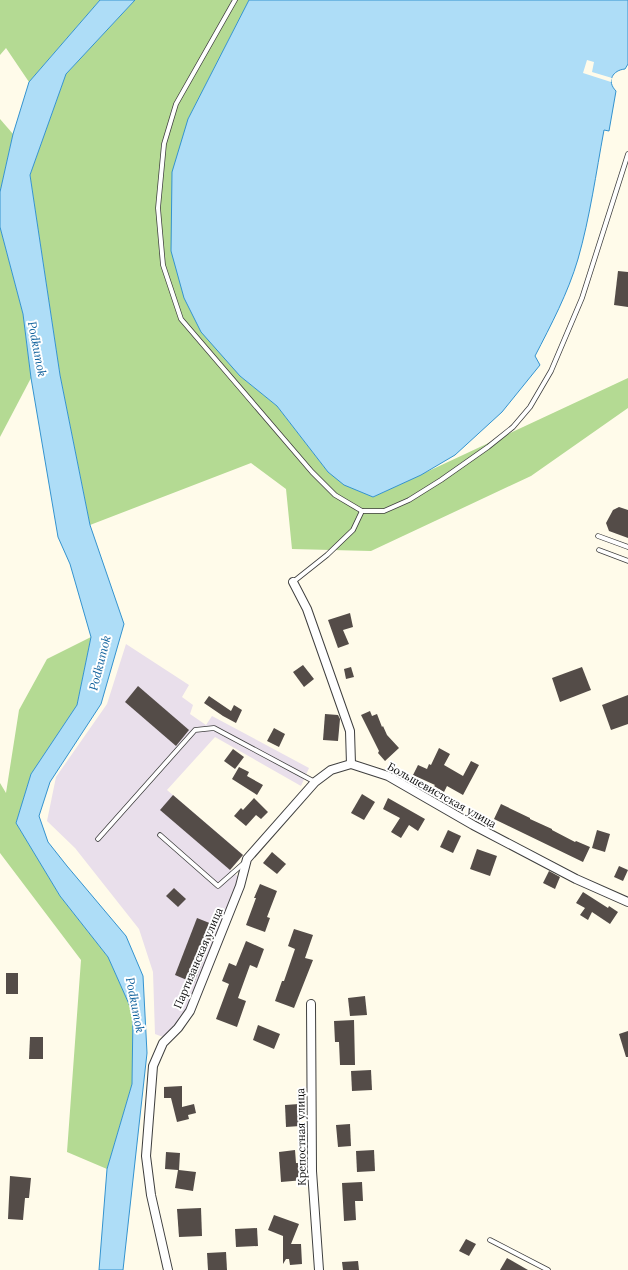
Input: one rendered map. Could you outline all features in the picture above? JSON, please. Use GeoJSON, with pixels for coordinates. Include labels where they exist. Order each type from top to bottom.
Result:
{"type":"FeatureCollection","features":[{"type":"Feature","properties":{"kind":"street"},"geometry":{"type":"LineString","coordinates":[[294,582],[307,609],[350,731],[351,764]]}},
{"type":"Feature","properties":{"kind":"street","name":"Партизанская улица"},"geometry":{"type":"LineString","coordinates":[[168,1270],[151,1195],[146,1156],[153,1066],[163,1043],[178,1028],[190,1011],[240,886],[247,860],[315,782],[331,770],[351,764]]}},
{"type":"Feature","properties":{"kind":"street","name":"Большевистская улица"},"geometry":{"type":"LineString","coordinates":[[351,764],[388,776],[473,825],[576,879],[628,902]]}},
{"type":"Feature","properties":{"kind":"street","name":"Крепостная улица"},"geometry":{"type":"LineString","coordinates":[[311,1004],[312,1171],[319,1270]]}},
{"type":"Feature","properties":{"kind":"lane"},"geometry":{"type":"LineString","coordinates":[[235,0],[176,104],[164,144],[158,208],[163,265],[181,319],[312,472],[335,495],[362,511],[384,511],[409,500],[441,480],[488,447],[513,427],[530,407],[551,371],[582,298],[628,154]]}},
{"type":"Feature","properties":{"kind":"lane"},"geometry":{"type":"LineString","coordinates":[[294,582],[353,530],[362,511]]}},
{"type":"Feature","properties":{"kind":"lane"},"geometry":{"type":"LineString","coordinates":[[598,536],[628,548]]}},
{"type":"Feature","properties":{"kind":"lane"},"geometry":{"type":"LineString","coordinates":[[599,550],[628,561]]}},
{"type":"Feature","properties":{"kind":"lane"},"geometry":{"type":"LineString","coordinates":[[98,839],[195,730],[214,728],[315,782]]}},
{"type":"Feature","properties":{"kind":"lane"},"geometry":{"type":"LineString","coordinates":[[160,835],[218,886],[247,860]]}},
{"type":"Feature","properties":{"kind":"lane"},"geometry":{"type":"LineString","coordinates":[[490,1240],[548,1270]]}},
{"type":"Feature","properties":{"kind":"shaded area"},"geometry":{"type":"Polygon","coordinates":[[[126,644],[189,685],[182,697],[193,705],[190,714],[206,725],[212,716],[309,768],[301,786],[215,737],[167,790],[243,855],[230,870],[245,882],[183,1024],[163,1037],[155,1034],[153,972],[139,929],[75,848],[47,821],[56,777],[107,704],[126,644]]]}},
{"type":"Feature","properties":{"kind":"green space"},"geometry":{"type":"Polygon","coordinates":[[[0,0],[100,0],[29,82],[6,48],[0,55],[0,0]]]}},
{"type":"Feature","properties":{"kind":"green space"},"geometry":{"type":"Polygon","coordinates":[[[135,0],[249,0],[188,119],[240,376],[277,406],[328,472],[373,497],[628,378],[628,408],[531,476],[371,551],[292,549],[286,489],[251,463],[90,525],[60,375],[30,175],[66,74],[135,0]]]}},
{"type":"Feature","properties":{"kind":"green space"},"geometry":{"type":"Polygon","coordinates":[[[0,119],[13,134],[0,192],[0,119]]]}},
{"type":"Feature","properties":{"kind":"green space"},"geometry":{"type":"Polygon","coordinates":[[[0,227],[23,314],[31,378],[0,437],[0,227]]]}},
{"type":"Feature","properties":{"kind":"green space"},"geometry":{"type":"Polygon","coordinates":[[[91,637],[77,705],[31,774],[16,823],[60,896],[108,957],[133,1013],[132,1084],[107,1169],[67,1152],[81,960],[0,853],[0,783],[6,793],[19,710],[47,659],[91,637]]]}},
{"type":"Feature","properties":{"kind":"water","name":"Podkumok"},"geometry":{"type":"Polygon","coordinates":[[[100,0],[135,0],[66,74],[30,175],[60,375],[90,525],[124,624],[101,704],[50,782],[39,816],[48,842],[126,936],[143,976],[147,1053],[123,1270],[99,1270],[107,1169],[132,1084],[133,1013],[108,957],[60,896],[16,823],[31,774],[77,705],[91,637],[70,564],[58,537],[31,378],[23,314],[0,227],[0,192],[13,134],[29,82],[100,0]]]}},
{"type":"Feature","properties":{"kind":"water"},"geometry":{"type":"Polygon","coordinates":[[[249,0],[628,0],[628,64],[625,69],[617,71],[611,80],[616,91],[609,131],[604,130],[582,243],[574,272],[553,321],[535,356],[540,365],[502,412],[455,455],[421,475],[373,497],[344,485],[328,472],[277,406],[240,376],[201,332],[184,298],[171,251],[172,172],[188,119],[249,0]]]}},
{"type":"Feature","properties":{"kind":"pier"},"geometry":{"type":"Polygon","coordinates":[[[587,60],[594,62],[592,72],[612,78],[611,82],[583,73],[587,60]]]}},
{"type":"Feature","properties":{"kind":"building"},"geometry":{"type":"Polygon","coordinates":[[[618,271],[628,272],[628,307],[614,305],[618,271]]]}},
{"type":"Feature","properties":{"kind":"building"},"geometry":{"type":"Polygon","coordinates":[[[619,507],[628,510],[628,538],[609,531],[606,523],[613,510],[619,507]]]}},
{"type":"Feature","properties":{"kind":"building"},"geometry":{"type":"Polygon","coordinates":[[[350,613],[353,627],[343,630],[349,644],[338,648],[328,620],[350,613]]]}},
{"type":"Feature","properties":{"kind":"building"},"geometry":{"type":"Polygon","coordinates":[[[303,665],[314,679],[304,687],[293,672],[303,665]]]}},
{"type":"Feature","properties":{"kind":"building"},"geometry":{"type":"Polygon","coordinates":[[[351,667],[354,677],[346,679],[344,669],[351,667]]]}},
{"type":"Feature","properties":{"kind":"building"},"geometry":{"type":"Polygon","coordinates":[[[582,667],[591,690],[560,702],[552,678],[582,667]]]}},
{"type":"Feature","properties":{"kind":"building"},"geometry":{"type":"Polygon","coordinates":[[[138,686],[189,730],[176,746],[125,702],[138,686]]]}},
{"type":"Feature","properties":{"kind":"building"},"geometry":{"type":"Polygon","coordinates":[[[628,695],[628,724],[611,730],[602,705],[628,695]]]}},
{"type":"Feature","properties":{"kind":"building"},"geometry":{"type":"Polygon","coordinates":[[[209,696],[231,711],[234,705],[242,710],[236,723],[204,703],[209,696]]]}},
{"type":"Feature","properties":{"kind":"building"},"geometry":{"type":"Polygon","coordinates":[[[370,711],[372,716],[377,714],[387,735],[399,748],[385,761],[378,753],[379,751],[361,715],[370,711]]]}},
{"type":"Feature","properties":{"kind":"building"},"geometry":{"type":"Polygon","coordinates":[[[325,714],[338,715],[340,719],[338,741],[323,740],[325,714]]]}},
{"type":"Feature","properties":{"kind":"building"},"geometry":{"type":"Polygon","coordinates":[[[274,728],[285,734],[279,747],[267,741],[274,728]]]}},
{"type":"Feature","properties":{"kind":"building"},"geometry":{"type":"Polygon","coordinates":[[[439,748],[450,754],[444,765],[463,776],[471,761],[479,765],[463,795],[447,786],[444,792],[434,786],[435,785],[413,775],[418,765],[427,769],[429,764],[431,765],[439,748]]]}},
{"type":"Feature","properties":{"kind":"building"},"geometry":{"type":"Polygon","coordinates":[[[233,749],[244,757],[235,769],[224,761],[233,749]]]}},
{"type":"Feature","properties":{"kind":"building"},"geometry":{"type":"Polygon","coordinates":[[[239,767],[249,772],[247,776],[263,785],[257,795],[232,779],[239,767]]]}},
{"type":"Feature","properties":{"kind":"building"},"geometry":{"type":"Polygon","coordinates":[[[362,794],[375,802],[364,820],[351,813],[362,794]]]}},
{"type":"Feature","properties":{"kind":"building"},"geometry":{"type":"Polygon","coordinates":[[[173,795],[243,855],[230,870],[160,810],[173,795]]]}},
{"type":"Feature","properties":{"kind":"building"},"geometry":{"type":"Polygon","coordinates":[[[254,798],[268,812],[261,819],[256,815],[246,826],[234,816],[241,808],[243,810],[254,798]]]}},
{"type":"Feature","properties":{"kind":"building"},"geometry":{"type":"Polygon","coordinates":[[[388,798],[425,819],[418,831],[409,825],[401,838],[391,832],[400,818],[383,809],[388,798]]]}},
{"type":"Feature","properties":{"kind":"building"},"geometry":{"type":"Polygon","coordinates":[[[501,804],[575,842],[576,841],[590,847],[583,862],[494,819],[501,804]]]}},
{"type":"Feature","properties":{"kind":"building"},"geometry":{"type":"Polygon","coordinates":[[[448,830],[461,836],[453,853],[440,847],[448,830]]]}},
{"type":"Feature","properties":{"kind":"building"},"geometry":{"type":"Polygon","coordinates":[[[597,830],[610,834],[605,852],[592,848],[597,830]]]}},
{"type":"Feature","properties":{"kind":"building"},"geometry":{"type":"Polygon","coordinates":[[[477,849],[497,856],[490,876],[470,869],[477,849]]]}},
{"type":"Feature","properties":{"kind":"building"},"geometry":{"type":"Polygon","coordinates":[[[272,852],[286,864],[277,874],[263,863],[272,852]]]}},
{"type":"Feature","properties":{"kind":"building"},"geometry":{"type":"Polygon","coordinates":[[[619,866],[628,870],[623,881],[614,877],[619,866]]]}},
{"type":"Feature","properties":{"kind":"building"},"geometry":{"type":"Polygon","coordinates":[[[549,871],[560,877],[555,889],[543,883],[549,871]]]}},
{"type":"Feature","properties":{"kind":"building"},"geometry":{"type":"Polygon","coordinates":[[[260,884],[277,891],[267,917],[270,918],[265,932],[246,925],[260,884]]]}},
{"type":"Feature","properties":{"kind":"building"},"geometry":{"type":"Polygon","coordinates":[[[174,888],[186,899],[178,907],[166,896],[174,888]]]}},
{"type":"Feature","properties":{"kind":"building"},"geometry":{"type":"Polygon","coordinates":[[[583,892],[608,908],[609,906],[618,912],[610,924],[592,912],[588,920],[580,915],[585,908],[576,903],[583,892]]]}},
{"type":"Feature","properties":{"kind":"building"},"geometry":{"type":"Polygon","coordinates":[[[197,918],[217,926],[194,983],[175,975],[197,918]]]}},
{"type":"Feature","properties":{"kind":"building"},"geometry":{"type":"Polygon","coordinates":[[[294,929],[313,935],[305,958],[313,960],[294,1008],[275,1001],[282,981],[284,981],[295,949],[288,946],[294,929]]]}},
{"type":"Feature","properties":{"kind":"building"},"geometry":{"type":"Polygon","coordinates":[[[246,941],[264,949],[257,968],[250,965],[238,998],[246,1001],[237,1027],[216,1019],[229,984],[222,981],[229,963],[236,966],[246,941]]]}},
{"type":"Feature","properties":{"kind":"building"},"geometry":{"type":"Polygon","coordinates":[[[6,973],[18,973],[18,994],[6,994],[6,973]]]}},
{"type":"Feature","properties":{"kind":"building"},"geometry":{"type":"Polygon","coordinates":[[[365,996],[367,1015],[350,1016],[348,998],[365,996]]]}},
{"type":"Feature","properties":{"kind":"building"},"geometry":{"type":"Polygon","coordinates":[[[354,1020],[355,1065],[340,1065],[339,1042],[335,1042],[334,1021],[354,1020]]]}},
{"type":"Feature","properties":{"kind":"building"},"geometry":{"type":"Polygon","coordinates":[[[258,1025],[280,1034],[274,1049],[253,1040],[258,1025]]]}},
{"type":"Feature","properties":{"kind":"building"},"geometry":{"type":"Polygon","coordinates":[[[628,1031],[628,1057],[626,1057],[619,1034],[628,1031]]]}},
{"type":"Feature","properties":{"kind":"building"},"geometry":{"type":"Polygon","coordinates":[[[30,1037],[43,1037],[43,1059],[29,1059],[30,1037]]]}},
{"type":"Feature","properties":{"kind":"building"},"geometry":{"type":"Polygon","coordinates":[[[371,1070],[372,1090],[352,1091],[351,1071],[371,1070]]]}},
{"type":"Feature","properties":{"kind":"building"},"geometry":{"type":"Polygon","coordinates":[[[182,1086],[182,1107],[194,1104],[196,1113],[188,1115],[189,1119],[177,1122],[171,1098],[164,1098],[164,1087],[182,1086]]]}},
{"type":"Feature","properties":{"kind":"building"},"geometry":{"type":"Polygon","coordinates":[[[299,1104],[300,1126],[286,1127],[285,1105],[299,1104]]]}},
{"type":"Feature","properties":{"kind":"building"},"geometry":{"type":"Polygon","coordinates":[[[350,1124],[351,1146],[338,1147],[336,1125],[350,1124]]]}},
{"type":"Feature","properties":{"kind":"building"},"geometry":{"type":"Polygon","coordinates":[[[295,1150],[296,1163],[303,1163],[304,1180],[281,1182],[279,1152],[295,1150]]]}},
{"type":"Feature","properties":{"kind":"building"},"geometry":{"type":"Polygon","coordinates":[[[374,1150],[375,1171],[357,1172],[356,1151],[374,1150]]]}},
{"type":"Feature","properties":{"kind":"building"},"geometry":{"type":"Polygon","coordinates":[[[166,1152],[180,1153],[179,1170],[196,1172],[193,1191],[175,1188],[178,1170],[165,1169],[166,1152]]]}},
{"type":"Feature","properties":{"kind":"building"},"geometry":{"type":"Polygon","coordinates":[[[10,1176],[31,1178],[29,1198],[25,1198],[23,1220],[8,1219],[10,1176]]]}},
{"type":"Feature","properties":{"kind":"building"},"geometry":{"type":"Polygon","coordinates":[[[362,1182],[363,1201],[355,1201],[356,1220],[344,1221],[342,1183],[362,1182]]]}},
{"type":"Feature","properties":{"kind":"building"},"geometry":{"type":"Polygon","coordinates":[[[201,1208],[202,1236],[179,1237],[177,1209],[201,1208]]]}},
{"type":"Feature","properties":{"kind":"building"},"geometry":{"type":"Polygon","coordinates":[[[274,1215],[299,1224],[291,1244],[301,1244],[302,1264],[290,1265],[289,1259],[286,1259],[283,1264],[283,1236],[268,1230],[274,1215]]]}},
{"type":"Feature","properties":{"kind":"building"},"geometry":{"type":"Polygon","coordinates":[[[257,1228],[258,1246],[236,1247],[235,1229],[257,1228]]]}},
{"type":"Feature","properties":{"kind":"building"},"geometry":{"type":"Polygon","coordinates":[[[466,1239],[476,1244],[469,1256],[459,1251],[466,1239]]]}},
{"type":"Feature","properties":{"kind":"building"},"geometry":{"type":"Polygon","coordinates":[[[226,1252],[227,1270],[208,1270],[207,1253],[226,1252]]]}},
{"type":"Feature","properties":{"kind":"building"},"geometry":{"type":"Polygon","coordinates":[[[507,1258],[528,1270],[500,1270],[507,1258]]]}},
{"type":"Feature","properties":{"kind":"building"},"geometry":{"type":"Polygon","coordinates":[[[358,1261],[359,1270],[343,1270],[342,1262],[358,1261]]]}}]}
